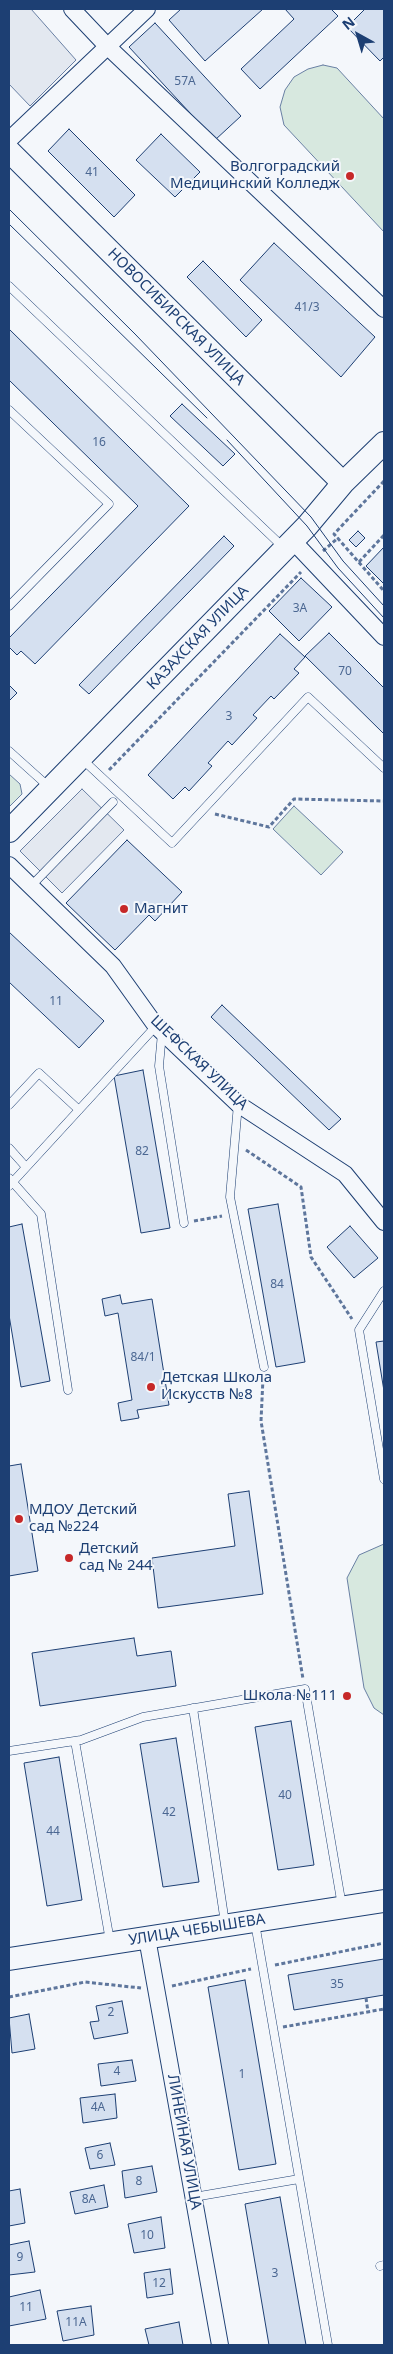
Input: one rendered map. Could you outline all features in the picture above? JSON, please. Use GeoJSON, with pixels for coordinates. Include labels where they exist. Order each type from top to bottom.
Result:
{"type":"FeatureCollection","features":[{"type":"Feature","properties":{"kind":"street"},"geometry":{"type":"LineString","coordinates":[[72,9],[107,46],[384,308]]}},
{"type":"Feature","properties":{"kind":"street"},"geometry":{"type":"LineString","coordinates":[[9,140],[147,9]]}},
{"type":"Feature","properties":{"kind":"street","name":"НОВОСИБИРСКАЯ УЛИЦА"},"geometry":{"type":"LineString","coordinates":[[9,151],[343,483]]}},
{"type":"Feature","properties":{"kind":"street","name":"КАЗАХСКАЯ УЛИЦА"},"geometry":{"type":"LineString","coordinates":[[9,831],[289,545],[343,483],[384,443]]}},
{"type":"Feature","properties":{"kind":"street"},"geometry":{"type":"LineString","coordinates":[[289,545],[384,637]]}},
{"type":"Feature","properties":{"kind":"street","name":"ШЕФСКАЯ УЛИЦА"},"geometry":{"type":"LineString","coordinates":[[9,865],[113,966],[159,1029],[238,1104],[345,1174],[384,1222]]}},
{"type":"Feature","properties":{"kind":"street","name":"УЛИЦА ЧЕБЫШЕВА"},"geometry":{"type":"LineString","coordinates":[[9,1959],[384,1901]]}},
{"type":"Feature","properties":{"kind":"street","name":"ЛИНЕЙНАЯ УЛИЦА"},"geometry":{"type":"LineString","coordinates":[[147,1938],[220,2345]]}},
{"type":"Feature","properties":{"kind":"lane"},"geometry":{"type":"LineString","coordinates":[[9,286],[289,545]]}},
{"type":"Feature","properties":{"kind":"lane"},"geometry":{"type":"LineString","coordinates":[[9,410],[109,504],[9,606]]}},
{"type":"Feature","properties":{"kind":"lane"},"geometry":{"type":"LineString","coordinates":[[80,758],[172,843],[308,697],[384,768]]}},
{"type":"Feature","properties":{"kind":"lane"},"geometry":{"type":"LineString","coordinates":[[9,751],[50,789]]}},
{"type":"Feature","properties":{"kind":"lane"},"geometry":{"type":"LineString","coordinates":[[32,886],[113,802]]}},
{"type":"Feature","properties":{"kind":"lane"},"geometry":{"type":"LineString","coordinates":[[68,1390],[41,1214],[10,1182],[159,1029]]}},
{"type":"Feature","properties":{"kind":"lane"},"geometry":{"type":"LineString","coordinates":[[159,1029],[160,1066],[184,1223]]}},
{"type":"Feature","properties":{"kind":"lane"},"geometry":{"type":"LineString","coordinates":[[9,1105],[39,1073],[79,1110]]}},
{"type":"Feature","properties":{"kind":"lane"},"geometry":{"type":"LineString","coordinates":[[238,1104],[230,1197],[264,1367]]}},
{"type":"Feature","properties":{"kind":"lane"},"geometry":{"type":"LineString","coordinates":[[9,1148],[26,1166]]}},
{"type":"Feature","properties":{"kind":"lane"},"geometry":{"type":"LineString","coordinates":[[384,1290],[359,1330],[384,1479]]}},
{"type":"Feature","properties":{"kind":"lane"},"geometry":{"type":"LineString","coordinates":[[9,1750],[75,1741],[103,1733],[143,1717],[305,1689],[342,1908]]}},
{"type":"Feature","properties":{"kind":"lane"},"geometry":{"type":"LineString","coordinates":[[193,1708],[226,1926]]}},
{"type":"Feature","properties":{"kind":"lane"},"geometry":{"type":"LineString","coordinates":[[75,1741],[110,1944]]}},
{"type":"Feature","properties":{"kind":"lane"},"geometry":{"type":"LineString","coordinates":[[254,1922],[328,2345]]}},
{"type":"Feature","properties":{"kind":"lane"},"geometry":{"type":"LineString","coordinates":[[194,2197],[299,2179]]}},
{"type":"Feature","properties":{"kind":"path"},"geometry":{"type":"LineString","coordinates":[[384,481],[334,534],[384,591]]}},
{"type":"Feature","properties":{"kind":"path"},"geometry":{"type":"LineString","coordinates":[[359,562],[384,535]]}},
{"type":"Feature","properties":{"kind":"path"},"geometry":{"type":"LineString","coordinates":[[320,555],[338,538]]}},
{"type":"Feature","properties":{"kind":"path"},"geometry":{"type":"LineString","coordinates":[[102,778],[295,578]]}},
{"type":"Feature","properties":{"kind":"path"},"geometry":{"type":"LineString","coordinates":[[202,811],[269,827],[294,799],[384,802]]}},
{"type":"Feature","properties":{"kind":"path"},"geometry":{"type":"LineString","coordinates":[[235,1142],[301,1187],[311,1257],[359,1330]]}},
{"type":"Feature","properties":{"kind":"path"},"geometry":{"type":"LineString","coordinates":[[184,1223],[234,1214]]}},
{"type":"Feature","properties":{"kind":"path"},"geometry":{"type":"LineString","coordinates":[[264,1367],[261,1421],[305,1689]]}},
{"type":"Feature","properties":{"kind":"path"},"geometry":{"type":"LineString","coordinates":[[9,1998],[85,1982],[156,1990]]}},
{"type":"Feature","properties":{"kind":"path"},"geometry":{"type":"LineString","coordinates":[[366,1998],[368,2012]]}},
{"type":"Feature","properties":{"kind":"path"},"geometry":{"type":"LineString","coordinates":[[273,2028],[384,2009]]}},
{"type":"Feature","properties":{"kind":"shaded area"},"geometry":{"type":"Polygon","coordinates":[[[9,9],[31,9],[76,60],[30,106],[9,84],[9,9]]]}},
{"type":"Feature","properties":{"kind":"shaded area"},"geometry":{"type":"Polygon","coordinates":[[[323,65],[337,68],[384,119],[384,232],[284,125],[280,107],[285,90],[294,77],[308,69],[323,65]]]}},
{"type":"Feature","properties":{"kind":"shaded area"},"geometry":{"type":"Polygon","coordinates":[[[9,774],[20,784],[22,794],[9,807],[9,774]]]}},
{"type":"Feature","properties":{"kind":"shaded area"},"geometry":{"type":"Polygon","coordinates":[[[82,789],[124,830],[62,893],[20,851],[82,789]]]}},
{"type":"Feature","properties":{"kind":"shaded area"},"geometry":{"type":"Polygon","coordinates":[[[294,806],[343,852],[321,875],[273,829],[294,806]]]}},
{"type":"Feature","properties":{"kind":"shaded area"},"geometry":{"type":"Polygon","coordinates":[[[384,1544],[384,1715],[374,1708],[364,1688],[347,1578],[359,1555],[384,1544]]]}},
{"type":"Feature","properties":{"kind":"building"},"geometry":{"type":"Polygon","coordinates":[[[181,9],[263,9],[205,61],[169,20],[181,9]]]}},
{"type":"Feature","properties":{"kind":"building"},"geometry":{"type":"Polygon","coordinates":[[[285,9],[331,9],[338,16],[260,89],[241,69],[294,19],[285,9]]]}},
{"type":"Feature","properties":{"kind":"building"},"geometry":{"type":"Polygon","coordinates":[[[365,9],[384,9],[384,57],[380,61],[347,27],[365,9]]]}},
{"type":"Feature","properties":{"kind":"building"},"geometry":{"type":"Polygon","coordinates":[[[155,23],[241,116],[215,140],[129,47],[155,23]]]}},
{"type":"Feature","properties":{"kind":"building"},"geometry":{"type":"Polygon","coordinates":[[[69,129],[135,195],[114,217],[48,151],[69,129]]]}},
{"type":"Feature","properties":{"kind":"building"},"geometry":{"type":"Polygon","coordinates":[[[161,134],[200,172],[175,197],[136,160],[161,134]]]}},
{"type":"Feature","properties":{"kind":"building"},"geometry":{"type":"Polygon","coordinates":[[[274,243],[375,337],[341,377],[240,280],[274,243]]]}},
{"type":"Feature","properties":{"kind":"building"},"geometry":{"type":"Polygon","coordinates":[[[203,261],[262,320],[246,337],[187,277],[203,261]]]}},
{"type":"Feature","properties":{"kind":"building"},"geometry":{"type":"Polygon","coordinates":[[[9,329],[189,506],[35,664],[21,651],[17,655],[9,647],[9,638],[138,506],[9,380],[9,329]]]}},
{"type":"Feature","properties":{"kind":"building"},"geometry":{"type":"Polygon","coordinates":[[[182,404],[235,454],[223,466],[170,416],[182,404]]]}},
{"type":"Feature","properties":{"kind":"building"},"geometry":{"type":"Polygon","coordinates":[[[358,531],[365,538],[356,547],[349,540],[358,531]]]}},
{"type":"Feature","properties":{"kind":"building"},"geometry":{"type":"Polygon","coordinates":[[[224,536],[234,546],[89,694],[79,685],[224,536]]]}},
{"type":"Feature","properties":{"kind":"building"},"geometry":{"type":"Polygon","coordinates":[[[384,547],[384,584],[366,566],[384,547]]]}},
{"type":"Feature","properties":{"kind":"building"},"geometry":{"type":"Polygon","coordinates":[[[301,578],[332,607],[299,641],[269,611],[301,578]]]}},
{"type":"Feature","properties":{"kind":"building"},"geometry":{"type":"Polygon","coordinates":[[[329,633],[384,688],[384,734],[305,656],[329,633]]]}},
{"type":"Feature","properties":{"kind":"building"},"geometry":{"type":"Polygon","coordinates":[[[280,634],[305,657],[294,669],[299,673],[274,699],[271,696],[253,715],[257,718],[232,745],[228,741],[208,763],[212,766],[189,791],[185,787],[173,799],[148,775],[280,634]]]}},
{"type":"Feature","properties":{"kind":"building"},"geometry":{"type":"Polygon","coordinates":[[[9,685],[17,693],[9,701],[9,685]]]}},
{"type":"Feature","properties":{"kind":"building"},"geometry":{"type":"Polygon","coordinates":[[[127,840],[182,892],[155,921],[149,915],[115,950],[66,903],[127,840]]]}},
{"type":"Feature","properties":{"kind":"building"},"geometry":{"type":"Polygon","coordinates":[[[9,932],[104,1021],[79,1048],[9,982],[9,932]]]}},
{"type":"Feature","properties":{"kind":"building"},"geometry":{"type":"Polygon","coordinates":[[[222,1005],[341,1119],[329,1130],[211,1017],[222,1005]]]}},
{"type":"Feature","properties":{"kind":"building"},"geometry":{"type":"Polygon","coordinates":[[[143,1070],[170,1228],[141,1233],[114,1076],[143,1070]]]}},
{"type":"Feature","properties":{"kind":"building"},"geometry":{"type":"Polygon","coordinates":[[[278,1204],[305,1362],[276,1367],[248,1209],[278,1204]]]}},
{"type":"Feature","properties":{"kind":"building"},"geometry":{"type":"Polygon","coordinates":[[[22,1224],[50,1381],[21,1387],[9,1315],[9,1227],[22,1224]]]}},
{"type":"Feature","properties":{"kind":"building"},"geometry":{"type":"Polygon","coordinates":[[[350,1226],[378,1258],[354,1278],[327,1247],[350,1226]]]}},
{"type":"Feature","properties":{"kind":"building"},"geometry":{"type":"Polygon","coordinates":[[[120,1295],[122,1304],[152,1299],[169,1405],[137,1410],[139,1418],[121,1421],[118,1403],[132,1400],[118,1313],[105,1316],[102,1299],[120,1295]]]}},
{"type":"Feature","properties":{"kind":"building"},"geometry":{"type":"Polygon","coordinates":[[[384,1341],[384,1391],[376,1342],[384,1341]]]}},
{"type":"Feature","properties":{"kind":"building","name":"МДОУ Детский сад №224"},"geometry":{"type":"Polygon","coordinates":[[[21,1464],[38,1571],[9,1576],[9,1466],[21,1464]]]}},
{"type":"Feature","properties":{"kind":"building"},"geometry":{"type":"Polygon","coordinates":[[[249,1491],[263,1594],[158,1608],[152,1558],[235,1546],[228,1494],[249,1491]]]}},
{"type":"Feature","properties":{"kind":"building"},"geometry":{"type":"Polygon","coordinates":[[[134,1638],[137,1656],[171,1651],[176,1686],[40,1706],[32,1653],[134,1638]]]}},
{"type":"Feature","properties":{"kind":"building"},"geometry":{"type":"Polygon","coordinates":[[[291,1721],[314,1865],[278,1870],[255,1727],[291,1721]]]}},
{"type":"Feature","properties":{"kind":"building"},"geometry":{"type":"Polygon","coordinates":[[[176,1738],[199,1882],[163,1887],[140,1744],[176,1738]]]}},
{"type":"Feature","properties":{"kind":"building"},"geometry":{"type":"Polygon","coordinates":[[[59,1757],[82,1900],[47,1906],[24,1763],[59,1757]]]}},
{"type":"Feature","properties":{"kind":"building"},"geometry":{"type":"Polygon","coordinates":[[[384,1959],[384,1995],[294,2010],[288,1975],[384,1959]]]}},
{"type":"Feature","properties":{"kind":"building"},"geometry":{"type":"Polygon","coordinates":[[[245,1980],[276,2164],[239,2170],[208,1987],[245,1980]]]}},
{"type":"Feature","properties":{"kind":"building"},"geometry":{"type":"Polygon","coordinates":[[[122,2001],[128,2033],[94,2039],[90,2022],[99,2021],[96,2006],[122,2001]]]}},
{"type":"Feature","properties":{"kind":"building"},"geometry":{"type":"Polygon","coordinates":[[[29,2014],[35,2049],[12,2053],[9,2018],[29,2014]]]}},
{"type":"Feature","properties":{"kind":"building"},"geometry":{"type":"Polygon","coordinates":[[[132,2060],[136,2081],[101,2086],[98,2064],[132,2060]]]}},
{"type":"Feature","properties":{"kind":"building"},"geometry":{"type":"Polygon","coordinates":[[[115,2094],[117,2118],[83,2123],[80,2098],[115,2094]]]}},
{"type":"Feature","properties":{"kind":"building"},"geometry":{"type":"Polygon","coordinates":[[[110,2143],[115,2165],[90,2169],[85,2148],[110,2143]]]}},
{"type":"Feature","properties":{"kind":"building"},"geometry":{"type":"Polygon","coordinates":[[[152,2166],[157,2192],[125,2198],[122,2171],[152,2166]]]}},
{"type":"Feature","properties":{"kind":"building"},"geometry":{"type":"Polygon","coordinates":[[[104,2185],[108,2207],[75,2214],[70,2192],[104,2185]]]}},
{"type":"Feature","properties":{"kind":"building"},"geometry":{"type":"Polygon","coordinates":[[[20,2189],[25,2223],[9,2226],[9,2191],[20,2189]]]}},
{"type":"Feature","properties":{"kind":"building"},"geometry":{"type":"Polygon","coordinates":[[[280,2197],[306,2345],[269,2345],[245,2204],[280,2197]]]}},
{"type":"Feature","properties":{"kind":"building"},"geometry":{"type":"Polygon","coordinates":[[[161,2217],[165,2248],[134,2253],[128,2224],[161,2217]]]}},
{"type":"Feature","properties":{"kind":"building"},"geometry":{"type":"Polygon","coordinates":[[[29,2241],[35,2272],[9,2275],[9,2245],[29,2241]]]}},
{"type":"Feature","properties":{"kind":"building"},"geometry":{"type":"Polygon","coordinates":[[[170,2269],[173,2294],[147,2298],[144,2273],[170,2269]]]}},
{"type":"Feature","properties":{"kind":"building"},"geometry":{"type":"Polygon","coordinates":[[[40,2290],[46,2319],[9,2326],[9,2297],[40,2290]]]}},
{"type":"Feature","properties":{"kind":"building"},"geometry":{"type":"Polygon","coordinates":[[[91,2306],[94,2335],[63,2341],[57,2311],[91,2306]]]}},
{"type":"Feature","properties":{"kind":"building"},"geometry":{"type":"Polygon","coordinates":[[[179,2322],[183,2345],[149,2345],[145,2329],[179,2322]]]}},
{"type":"Feature","properties":{"kind":"tram line"},"geometry":{"type":"LineString","coordinates":[[9,209],[135,334],[311,517],[343,561],[384,606]]}},
{"type":"Feature","properties":{"kind":"tram line"},"geometry":{"type":"LineString","coordinates":[[9,224],[207,418]]}},
{"type":"Feature","properties":{"kind":"tram line"},"geometry":{"type":"LineString","coordinates":[[227,440],[307,526],[338,568],[384,618]]}},
{"type":"Feature","properties":{"kind":"place","name":"Волгоградский Медицинский Колледж"},"geometry":{"type":"Point","coordinates":[350,176]}},
{"type":"Feature","properties":{"kind":"place","name":"Магнит"},"geometry":{"type":"Point","coordinates":[124,909]}},
{"type":"Feature","properties":{"kind":"place","name":"Детская Школа Искусств №8"},"geometry":{"type":"Point","coordinates":[151,1387]}},
{"type":"Feature","properties":{"kind":"place","name":"МДОУ Детский сад №224"},"geometry":{"type":"Point","coordinates":[19,1519]}},
{"type":"Feature","properties":{"kind":"place","name":"Детский сад № 244"},"geometry":{"type":"Point","coordinates":[69,1558]}},
{"type":"Feature","properties":{"kind":"place","name":"Школа №111"},"geometry":{"type":"Point","coordinates":[347,1696]}}]}
